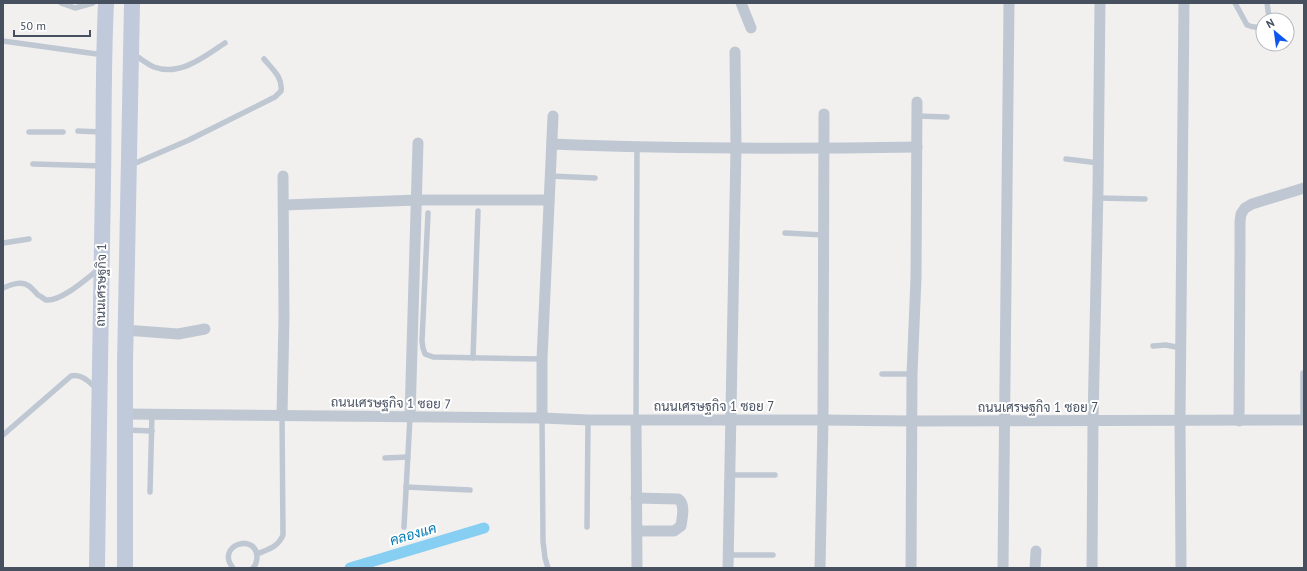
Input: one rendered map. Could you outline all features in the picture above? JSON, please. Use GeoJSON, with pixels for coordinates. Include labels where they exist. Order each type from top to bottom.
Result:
{"type":"FeatureCollection","features":[{"type":"Feature","properties":{"kind":"main road","name":"ถนนเศรษฐกิจ 1"},"geometry":{"type":"LineString","coordinates":[[125,568],[125,330],[132,3]]}},
{"type":"Feature","properties":{"kind":"main road","name":"ถนนเศรษฐกิจ 1"},"geometry":{"type":"LineString","coordinates":[[97,568],[104,132],[102,4]]}},
{"type":"Feature","properties":{"kind":"main road"},"geometry":{"type":"LineString","coordinates":[[104,61],[131,60]]}},
{"type":"Feature","properties":{"kind":"street"},"geometry":{"type":"LineString","coordinates":[[741,3],[752,28]]}},
{"type":"Feature","properties":{"kind":"street"},"geometry":{"type":"LineString","coordinates":[[1003,568],[1009,3]]}},
{"type":"Feature","properties":{"kind":"street"},"geometry":{"type":"LineString","coordinates":[[1092,568],[1093,420],[1099,163],[1100,3]]}},
{"type":"Feature","properties":{"kind":"street"},"geometry":{"type":"LineString","coordinates":[[1181,568],[1180,421],[1184,3]]}},
{"type":"Feature","properties":{"kind":"street"},"geometry":{"type":"LineString","coordinates":[[728,568],[736,148],[735,52]]}},
{"type":"Feature","properties":{"kind":"street"},"geometry":{"type":"LineString","coordinates":[[911,568],[912,374],[916,278],[917,102]]}},
{"type":"Feature","properties":{"kind":"street"},"geometry":{"type":"LineString","coordinates":[[820,568],[823,420],[824,114]]}},
{"type":"Feature","properties":{"kind":"street"},"geometry":{"type":"LineString","coordinates":[[542,418],[542,359],[553,116]]}},
{"type":"Feature","properties":{"kind":"street"},"geometry":{"type":"LineString","coordinates":[[410,417],[418,143]]}},
{"type":"Feature","properties":{"kind":"street"},"geometry":{"type":"LineString","coordinates":[[552,144],[637,148],[917,147]]}},
{"type":"Feature","properties":{"kind":"street"},"geometry":{"type":"LineString","coordinates":[[282,416],[284,176]]}},
{"type":"Feature","properties":{"kind":"street"},"geometry":{"type":"LineString","coordinates":[[1239,421],[1241,214],[1245,208],[1252,204],[1304,188]]}},
{"type":"Feature","properties":{"kind":"street"},"geometry":{"type":"LineString","coordinates":[[284,205],[417,200],[549,200]]}},
{"type":"Feature","properties":{"kind":"street"},"geometry":{"type":"LineString","coordinates":[[125,330],[178,334],[205,328]]}},
{"type":"Feature","properties":{"kind":"street","name":"ถนนเศรษฐกิจ 1 ซอย 7"},"geometry":{"type":"LineString","coordinates":[[125,414],[542,418],[588,420],[1304,420]]}},
{"type":"Feature","properties":{"kind":"street"},"geometry":{"type":"LineString","coordinates":[[636,420],[637,568]]}},
{"type":"Feature","properties":{"kind":"street"},"geometry":{"type":"LineString","coordinates":[[636,498],[678,499],[683,505],[682,526],[678,529],[674,531],[637,531]]}},
{"type":"Feature","properties":{"kind":"street"},"geometry":{"type":"LineString","coordinates":[[1035,568],[1036,550]]}},
{"type":"Feature","properties":{"kind":"lane"},"geometry":{"type":"LineString","coordinates":[[61,3],[75,8],[102,4]]}},
{"type":"Feature","properties":{"kind":"lane"},"geometry":{"type":"LineString","coordinates":[[1235,3],[1247,25],[1255,27]]}},
{"type":"Feature","properties":{"kind":"lane"},"geometry":{"type":"LineString","coordinates":[[3,41],[104,61]]}},
{"type":"Feature","properties":{"kind":"lane"},"geometry":{"type":"LineString","coordinates":[[131,60],[163,70],[178,68],[191,65],[225,42]]}},
{"type":"Feature","properties":{"kind":"lane"},"geometry":{"type":"LineString","coordinates":[[129,166],[189,140],[275,97],[281,91],[282,84],[279,77],[264,59]]}},
{"type":"Feature","properties":{"kind":"lane"},"geometry":{"type":"LineString","coordinates":[[917,116],[947,117]]}},
{"type":"Feature","properties":{"kind":"lane"},"geometry":{"type":"LineString","coordinates":[[78,131],[104,132]]}},
{"type":"Feature","properties":{"kind":"lane"},"geometry":{"type":"LineString","coordinates":[[29,132],[63,132]]}},
{"type":"Feature","properties":{"kind":"lane"},"geometry":{"type":"LineString","coordinates":[[636,420],[637,148]]}},
{"type":"Feature","properties":{"kind":"lane"},"geometry":{"type":"LineString","coordinates":[[1066,159],[1099,163]]}},
{"type":"Feature","properties":{"kind":"lane"},"geometry":{"type":"LineString","coordinates":[[34,164],[103,166]]}},
{"type":"Feature","properties":{"kind":"lane"},"geometry":{"type":"LineString","coordinates":[[550,176],[595,178]]}},
{"type":"Feature","properties":{"kind":"lane"},"geometry":{"type":"LineString","coordinates":[[1098,198],[1145,199]]}},
{"type":"Feature","properties":{"kind":"lane"},"geometry":{"type":"LineString","coordinates":[[473,358],[478,211]]}},
{"type":"Feature","properties":{"kind":"lane"},"geometry":{"type":"LineString","coordinates":[[428,213],[422,341],[425,354],[433,357],[542,359]]}},
{"type":"Feature","properties":{"kind":"lane"},"geometry":{"type":"LineString","coordinates":[[784,233],[824,235]]}},
{"type":"Feature","properties":{"kind":"lane"},"geometry":{"type":"LineString","coordinates":[[3,243],[29,239]]}},
{"type":"Feature","properties":{"kind":"lane"},"geometry":{"type":"LineString","coordinates":[[3,288],[22,283],[28,285],[45,300],[56,299],[101,268]]}},
{"type":"Feature","properties":{"kind":"lane"},"geometry":{"type":"LineString","coordinates":[[1153,346],[1166,345],[1181,348]]}},
{"type":"Feature","properties":{"kind":"lane"},"geometry":{"type":"LineString","coordinates":[[1303,373],[1304,420]]}},
{"type":"Feature","properties":{"kind":"lane"},"geometry":{"type":"LineString","coordinates":[[882,374],[912,374]]}},
{"type":"Feature","properties":{"kind":"lane"},"geometry":{"type":"LineString","coordinates":[[3,435],[72,376],[81,376],[99,391]]}},
{"type":"Feature","properties":{"kind":"lane"},"geometry":{"type":"LineString","coordinates":[[150,492],[152,414]]}},
{"type":"Feature","properties":{"kind":"lane"},"geometry":{"type":"LineString","coordinates":[[257,554],[280,542],[283,535],[282,416]]}},
{"type":"Feature","properties":{"kind":"lane"},"geometry":{"type":"LineString","coordinates":[[404,527],[410,417]]}},
{"type":"Feature","properties":{"kind":"lane"},"geometry":{"type":"LineString","coordinates":[[542,418],[543,541],[548,568]]}},
{"type":"Feature","properties":{"kind":"lane"},"geometry":{"type":"LineString","coordinates":[[586,527],[588,420]]}},
{"type":"Feature","properties":{"kind":"lane"},"geometry":{"type":"LineString","coordinates":[[125,430],[152,431]]}},
{"type":"Feature","properties":{"kind":"lane"},"geometry":{"type":"LineString","coordinates":[[385,458],[408,457]]}},
{"type":"Feature","properties":{"kind":"lane"},"geometry":{"type":"LineString","coordinates":[[730,475],[775,475]]}},
{"type":"Feature","properties":{"kind":"lane"},"geometry":{"type":"LineString","coordinates":[[406,487],[470,490]]}},
{"type":"Feature","properties":{"kind":"lane"},"geometry":{"type":"LineString","coordinates":[[233,568],[228,559],[229,553],[232,548],[243,543],[254,548],[257,554],[257,560],[253,568]]}},
{"type":"Feature","properties":{"kind":"lane"},"geometry":{"type":"LineString","coordinates":[[728,555],[773,555]]}},
{"type":"Feature","properties":{"kind":"waterway","name":"คลองแค"},"geometry":{"type":"LineString","coordinates":[[350,568],[484,528]]}}]}
